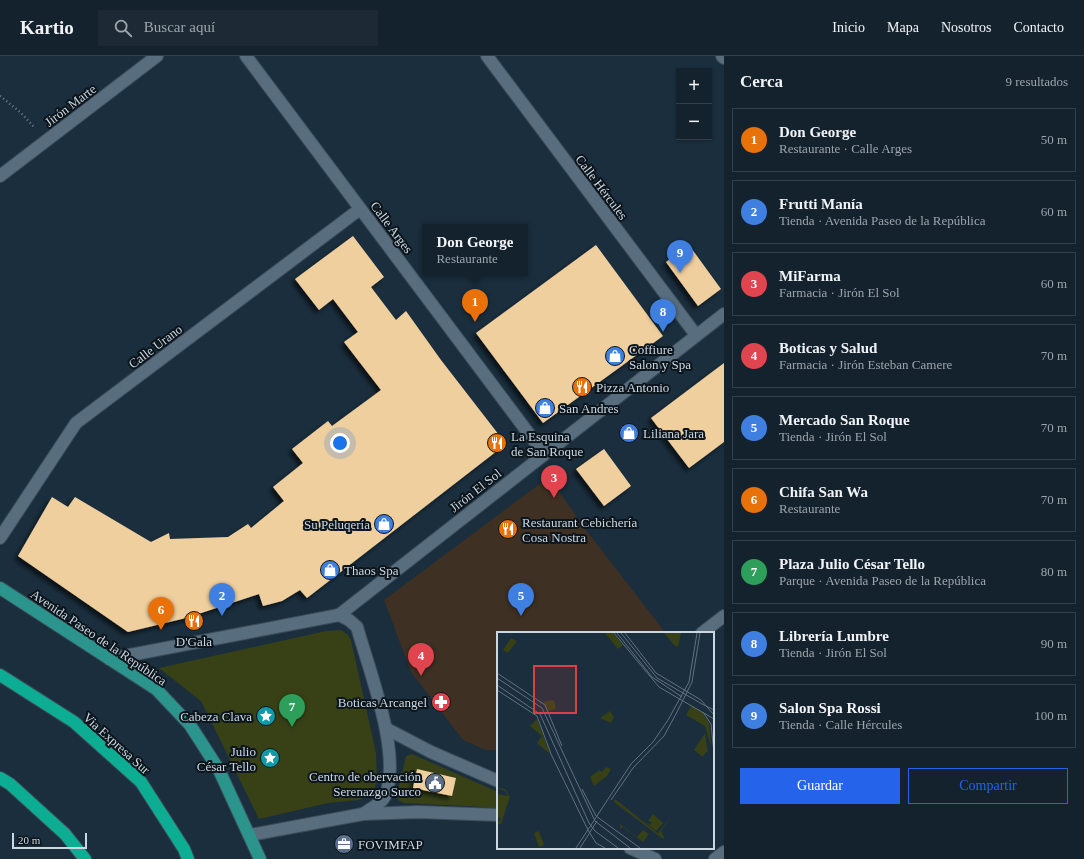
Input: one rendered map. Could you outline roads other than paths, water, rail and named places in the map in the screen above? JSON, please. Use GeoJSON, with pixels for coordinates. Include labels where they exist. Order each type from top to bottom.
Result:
{"type":"FeatureCollection","features":[{"type":"Feature","properties":{"kind":"highway","name":"Via Expresa Sur"},"geometry":{"type":"LineString","coordinates":[[0,675],[74,722],[141,782],[184,850],[188,859]]}},
{"type":"Feature","properties":{"kind":"highway"},"geometry":{"type":"LineString","coordinates":[[0,778],[10,784],[65,834],[84,859]]}},
{"type":"Feature","properties":{"kind":"main road","name":"Avenida Paseo de la República"},"geometry":{"type":"LineString","coordinates":[[0,588],[156,689],[190,725],[219,770],[250,834],[260,859]]}},
{"type":"Feature","properties":{"kind":"street","name":"Jirón Marte"},"geometry":{"type":"LineString","coordinates":[[0,176],[158,56]]}},
{"type":"Feature","properties":{"kind":"street","name":"Calle Arges"},"geometry":{"type":"LineString","coordinates":[[246,56],[544,454]]}},
{"type":"Feature","properties":{"kind":"street","name":"Calle Hércules"},"geometry":{"type":"LineString","coordinates":[[487,56],[696,335]]}},
{"type":"Feature","properties":{"kind":"street","name":"Calle Urano"},"geometry":{"type":"LineString","coordinates":[[0,538],[76,423],[360,208]]}},
{"type":"Feature","properties":{"kind":"street","name":"Jirón El Sol"},"geometry":{"type":"LineString","coordinates":[[340,615],[724,314]]}},
{"type":"Feature","properties":{"kind":"street"},"geometry":{"type":"LineString","coordinates":[[109,658],[340,615],[349,620],[357,627],[387,729],[389,768],[386,795],[377,805],[363,814]]}},
{"type":"Feature","properties":{"kind":"street"},"geometry":{"type":"LineString","coordinates":[[703,632],[724,616]]}},
{"type":"Feature","properties":{"kind":"street"},"geometry":{"type":"LineString","coordinates":[[387,729],[430,752],[497,781]]}},
{"type":"Feature","properties":{"kind":"street"},"geometry":{"type":"LineString","coordinates":[[250,834],[363,814],[418,812],[497,816]]}},
{"type":"Feature","properties":{"kind":"street"},"geometry":{"type":"LineString","coordinates":[[632,849],[655,859]]}},
{"type":"Feature","properties":{"kind":"street"},"geometry":{"type":"LineString","coordinates":[[715,859],[724,852]]}},
{"type":"Feature","properties":{"kind":"place","name":"Salon Spa Rossi"},"geometry":{"type":"Point","coordinates":[680,273]}},
{"type":"Feature","properties":{"kind":"place","name":"Don George"},"geometry":{"type":"Point","coordinates":[475,322]}},
{"type":"Feature","properties":{"kind":"place","name":"Librería Lumbre"},"geometry":{"type":"Point","coordinates":[663,332]}},
{"type":"Feature","properties":{"kind":"place","name":"Coffiure Salon y Spa"},"geometry":{"type":"Point","coordinates":[615,356]}},
{"type":"Feature","properties":{"kind":"place","name":"Pizza Antonio"},"geometry":{"type":"Point","coordinates":[582,387]}},
{"type":"Feature","properties":{"kind":"place","name":"San Andres"},"geometry":{"type":"Point","coordinates":[545,408]}},
{"type":"Feature","properties":{"kind":"place","name":"Liliana Jara"},"geometry":{"type":"Point","coordinates":[629,433]}},
{"type":"Feature","properties":{"kind":"place","name":"La Esquina de San Roque"},"geometry":{"type":"Point","coordinates":[497,443]}},
{"type":"Feature","properties":{"kind":"place","name":"MiFarma"},"geometry":{"type":"Point","coordinates":[554,498]}},
{"type":"Feature","properties":{"kind":"place","name":"Su Peluqería"},"geometry":{"type":"Point","coordinates":[384,524]}},
{"type":"Feature","properties":{"kind":"place","name":"Restaurant Cebichería Cosa Nostra"},"geometry":{"type":"Point","coordinates":[508,529]}},
{"type":"Feature","properties":{"kind":"place","name":"Thaos Spa"},"geometry":{"type":"Point","coordinates":[330,570]}},
{"type":"Feature","properties":{"kind":"place","name":"Frutti Manía"},"geometry":{"type":"Point","coordinates":[222,616]}},
{"type":"Feature","properties":{"kind":"place","name":"Mercado San Roque"},"geometry":{"type":"Point","coordinates":[521,616]}},
{"type":"Feature","properties":{"kind":"place","name":"D'Gala"},"geometry":{"type":"Point","coordinates":[194,621]}},
{"type":"Feature","properties":{"kind":"place","name":"Chifa San Wa"},"geometry":{"type":"Point","coordinates":[161,630]}},
{"type":"Feature","properties":{"kind":"place","name":"Boticas y Salud"},"geometry":{"type":"Point","coordinates":[421,676]}},
{"type":"Feature","properties":{"kind":"place","name":"Boticas Arcangel"},"geometry":{"type":"Point","coordinates":[441,702]}},
{"type":"Feature","properties":{"kind":"place","name":"Cabeza Clava"},"geometry":{"type":"Point","coordinates":[266,716]}},
{"type":"Feature","properties":{"kind":"place","name":"Plaza Julio César Tello"},"geometry":{"type":"Point","coordinates":[292,727]}},
{"type":"Feature","properties":{"kind":"place","name":"Julio César Tello"},"geometry":{"type":"Point","coordinates":[270,758]}},
{"type":"Feature","properties":{"kind":"place","name":"Centro de obervación Serenazgo Surco"},"geometry":{"type":"Point","coordinates":[435,783]}},
{"type":"Feature","properties":{"kind":"place","name":"FOVIMFAP"},"geometry":{"type":"Point","coordinates":[344,844]}}]}
